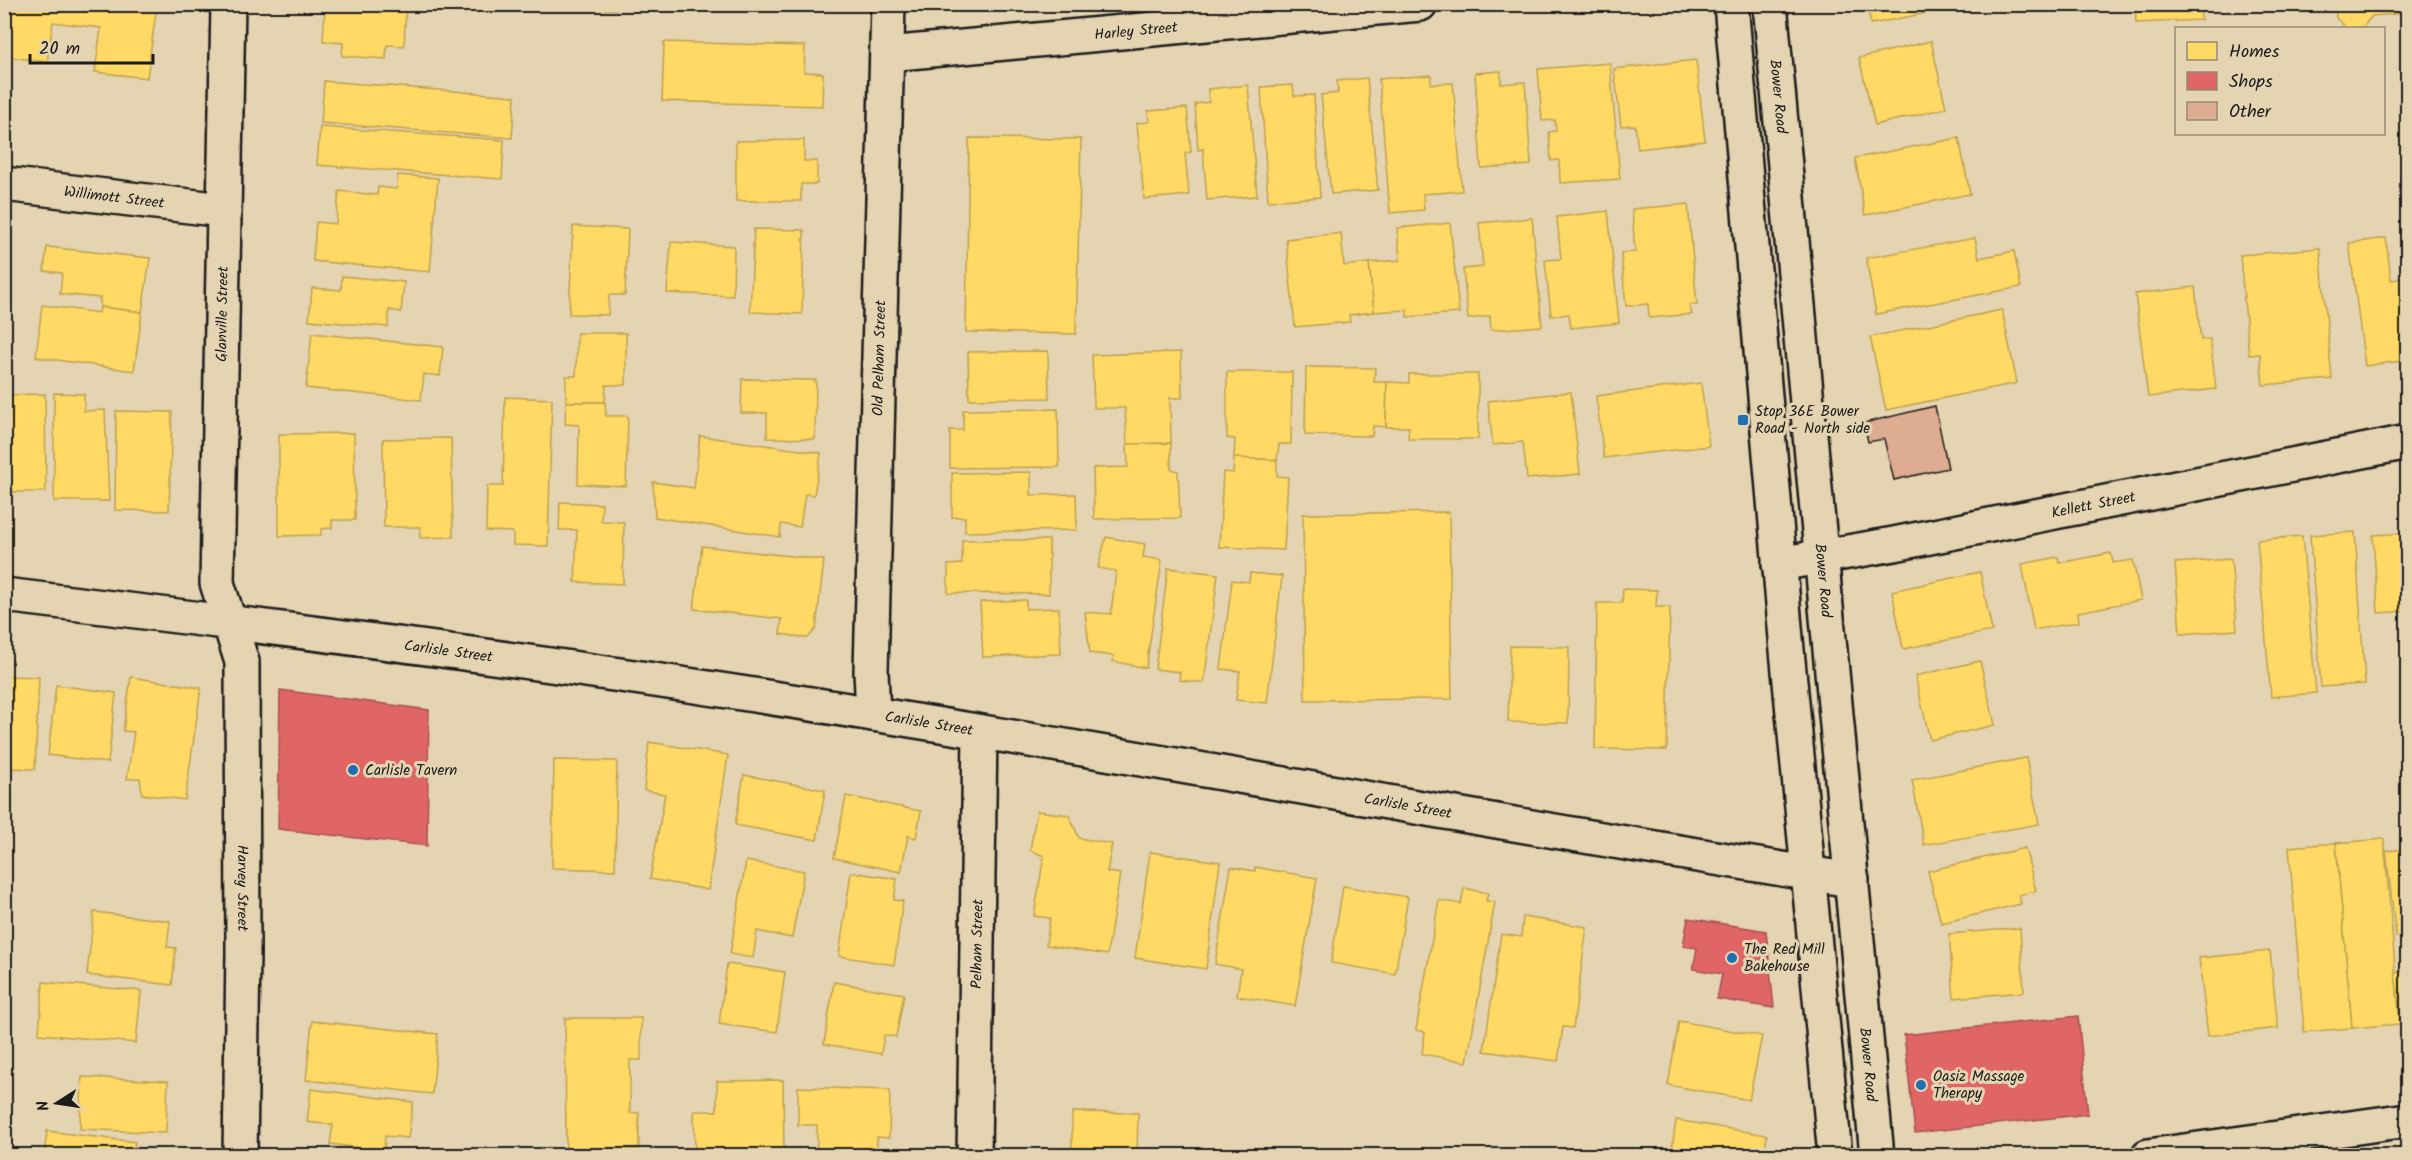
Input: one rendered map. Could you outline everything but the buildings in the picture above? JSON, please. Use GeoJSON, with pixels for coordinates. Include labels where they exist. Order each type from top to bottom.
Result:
{"type":"FeatureCollection","features":[{"type":"Feature","properties":{"kind":"street","name":"Glanville Street"},"geometry":{"type":"LineString","coordinates":[[228,4],[217,583],[229,622]]}},
{"type":"Feature","properties":{"kind":"street","name":"Old Pelham Street"},"geometry":{"type":"LineString","coordinates":[[873,714],[871,672],[888,4]]}},
{"type":"Feature","properties":{"kind":"street","name":"Harley Street"},"geometry":{"type":"LineString","coordinates":[[888,54],[1420,4]]}},
{"type":"Feature","properties":{"kind":"street"},"geometry":{"type":"LineString","coordinates":[[1731,4],[1779,564],[1835,1155]]}},
{"type":"Feature","properties":{"kind":"street","name":"Bower Road"},"geometry":{"type":"LineString","coordinates":[[1770,4],[1877,1155]]}},
{"type":"Feature","properties":{"kind":"street","name":"Willimott Street"},"geometry":{"type":"LineString","coordinates":[[4,184],[224,210]]}},
{"type":"Feature","properties":{"kind":"street","name":"Kellett Street"},"geometry":{"type":"LineString","coordinates":[[1779,564],[1820,558],[2408,442]]}},
{"type":"Feature","properties":{"kind":"street","name":"Carlisle Street"},"geometry":{"type":"LineString","coordinates":[[4,595],[504,657],[873,714],[1852,880]]}},
{"type":"Feature","properties":{"kind":"street","name":"Harvey Street"},"geometry":{"type":"LineString","coordinates":[[229,622],[242,662],[243,952],[240,1155]]}},
{"type":"Feature","properties":{"kind":"street","name":"Pelham Street"},"geometry":{"type":"LineString","coordinates":[[974,1155],[980,732]]}},
{"type":"Feature","properties":{"kind":"street"},"geometry":{"type":"LineString","coordinates":[[2148,1155],[2408,1120]]}},
{"type":"Feature","properties":{"kind":"place","name":"Stop 36E Bower Road - North side"},"geometry":{"type":"Point","coordinates":[1743,420]}},
{"type":"Feature","properties":{"kind":"place","name":"Carlisle Tavern"},"geometry":{"type":"Point","coordinates":[353,770]}},
{"type":"Feature","properties":{"kind":"place","name":"The Red Mill Bakehouse"},"geometry":{"type":"Point","coordinates":[1732,958]}},
{"type":"Feature","properties":{"kind":"place","name":"Oasiz Massage Therapy"},"geometry":{"type":"Point","coordinates":[1921,1085]}}]}
